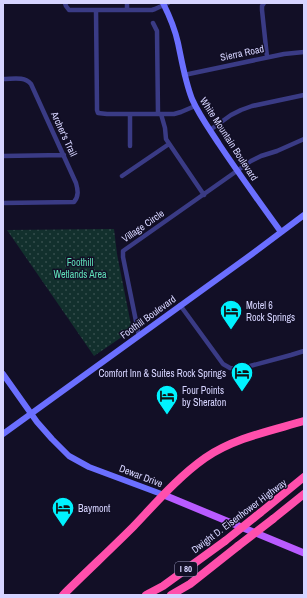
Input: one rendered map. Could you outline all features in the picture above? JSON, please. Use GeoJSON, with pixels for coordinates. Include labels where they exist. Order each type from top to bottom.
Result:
{"type":"FeatureCollection","features":[{"type":"Feature","properties":{"kind":"highway"},"geometry":{"type":"LineString","coordinates":[[63,595],[184,475],[205,458],[244,438],[304,422]]}},
{"type":"Feature","properties":{"kind":"highway","name":"Dwight D. Eisenhower Highway"},"geometry":{"type":"LineString","coordinates":[[146,595],[163,586],[225,540],[304,477]]}},
{"type":"Feature","properties":{"kind":"highway","name":"I 80"},"geometry":{"type":"LineString","coordinates":[[171,595],[190,584],[304,494]]}},
{"type":"Feature","properties":{"kind":"main road","name":"White Mountain Boulevard"},"geometry":{"type":"LineString","coordinates":[[165,4],[178,42],[184,75],[195,106],[237,172],[281,232]]}},
{"type":"Feature","properties":{"kind":"main road","name":"Foothill Boulevard"},"geometry":{"type":"LineString","coordinates":[[3,434],[304,215]]}},
{"type":"Feature","properties":{"kind":"main road","name":"Dewar Drive"},"geometry":{"type":"LineString","coordinates":[[3,374],[31,414],[52,439],[69,456],[89,467],[164,495],[304,553]]}},
{"type":"Feature","properties":{"kind":"street"},"geometry":{"type":"LineString","coordinates":[[127,3],[127,10]]}},
{"type":"Feature","properties":{"kind":"street"},"geometry":{"type":"LineString","coordinates":[[264,3],[262,10],[267,57]]}},
{"type":"Feature","properties":{"kind":"street"},"geometry":{"type":"LineString","coordinates":[[66,6],[71,10],[152,10],[165,4]]}},
{"type":"Feature","properties":{"kind":"street"},"geometry":{"type":"LineString","coordinates":[[96,10],[98,113],[174,114],[195,106]]}},
{"type":"Feature","properties":{"kind":"street"},"geometry":{"type":"LineString","coordinates":[[153,23],[157,32],[160,114],[165,128],[165,136],[204,195],[251,161],[304,139]]}},
{"type":"Feature","properties":{"kind":"street","name":"Sierra Road"},"geometry":{"type":"LineString","coordinates":[[184,75],[267,57],[304,52]]}},
{"type":"Feature","properties":{"kind":"street","name":"Archer's Trail"},"geometry":{"type":"LineString","coordinates":[[3,79],[23,79],[28,80],[31,84],[64,155],[76,183],[78,192],[77,198],[74,202],[3,203]]}},
{"type":"Feature","properties":{"kind":"street"},"geometry":{"type":"LineString","coordinates":[[210,130],[241,110],[252,106],[304,95]]}},
{"type":"Feature","properties":{"kind":"street"},"geometry":{"type":"LineString","coordinates":[[130,114],[130,146]]}},
{"type":"Feature","properties":{"kind":"street"},"geometry":{"type":"LineString","coordinates":[[122,176],[169,144]]}},
{"type":"Feature","properties":{"kind":"street"},"geometry":{"type":"LineString","coordinates":[[3,156],[64,155]]}},
{"type":"Feature","properties":{"kind":"street","name":"Village Circle"},"geometry":{"type":"LineString","coordinates":[[139,336],[123,257],[124,251],[204,195]]}},
{"type":"Feature","properties":{"kind":"street"},"geometry":{"type":"LineString","coordinates":[[180,305],[223,364],[230,368],[239,369],[304,351]]}},
{"type":"Feature","properties":{"kind":"green space","name":"Foothill Wetlands Area"},"geometry":{"type":"Polygon","coordinates":[[[114,229],[117,254],[132,330],[94,356],[7,230],[114,229]]]}},
{"type":"Feature","properties":{"kind":"place","name":"Motel 6 Rock Springs"},"geometry":{"type":"Point","coordinates":[231,330]}},
{"type":"Feature","properties":{"kind":"place","name":"Comfort Inn & Suites Rock Springs"},"geometry":{"type":"Point","coordinates":[242,392]}},
{"type":"Feature","properties":{"kind":"place","name":"Four Points by Sheraton"},"geometry":{"type":"Point","coordinates":[167,416]}},
{"type":"Feature","properties":{"kind":"place","name":"Baymont"},"geometry":{"type":"Point","coordinates":[63,528]}}]}
